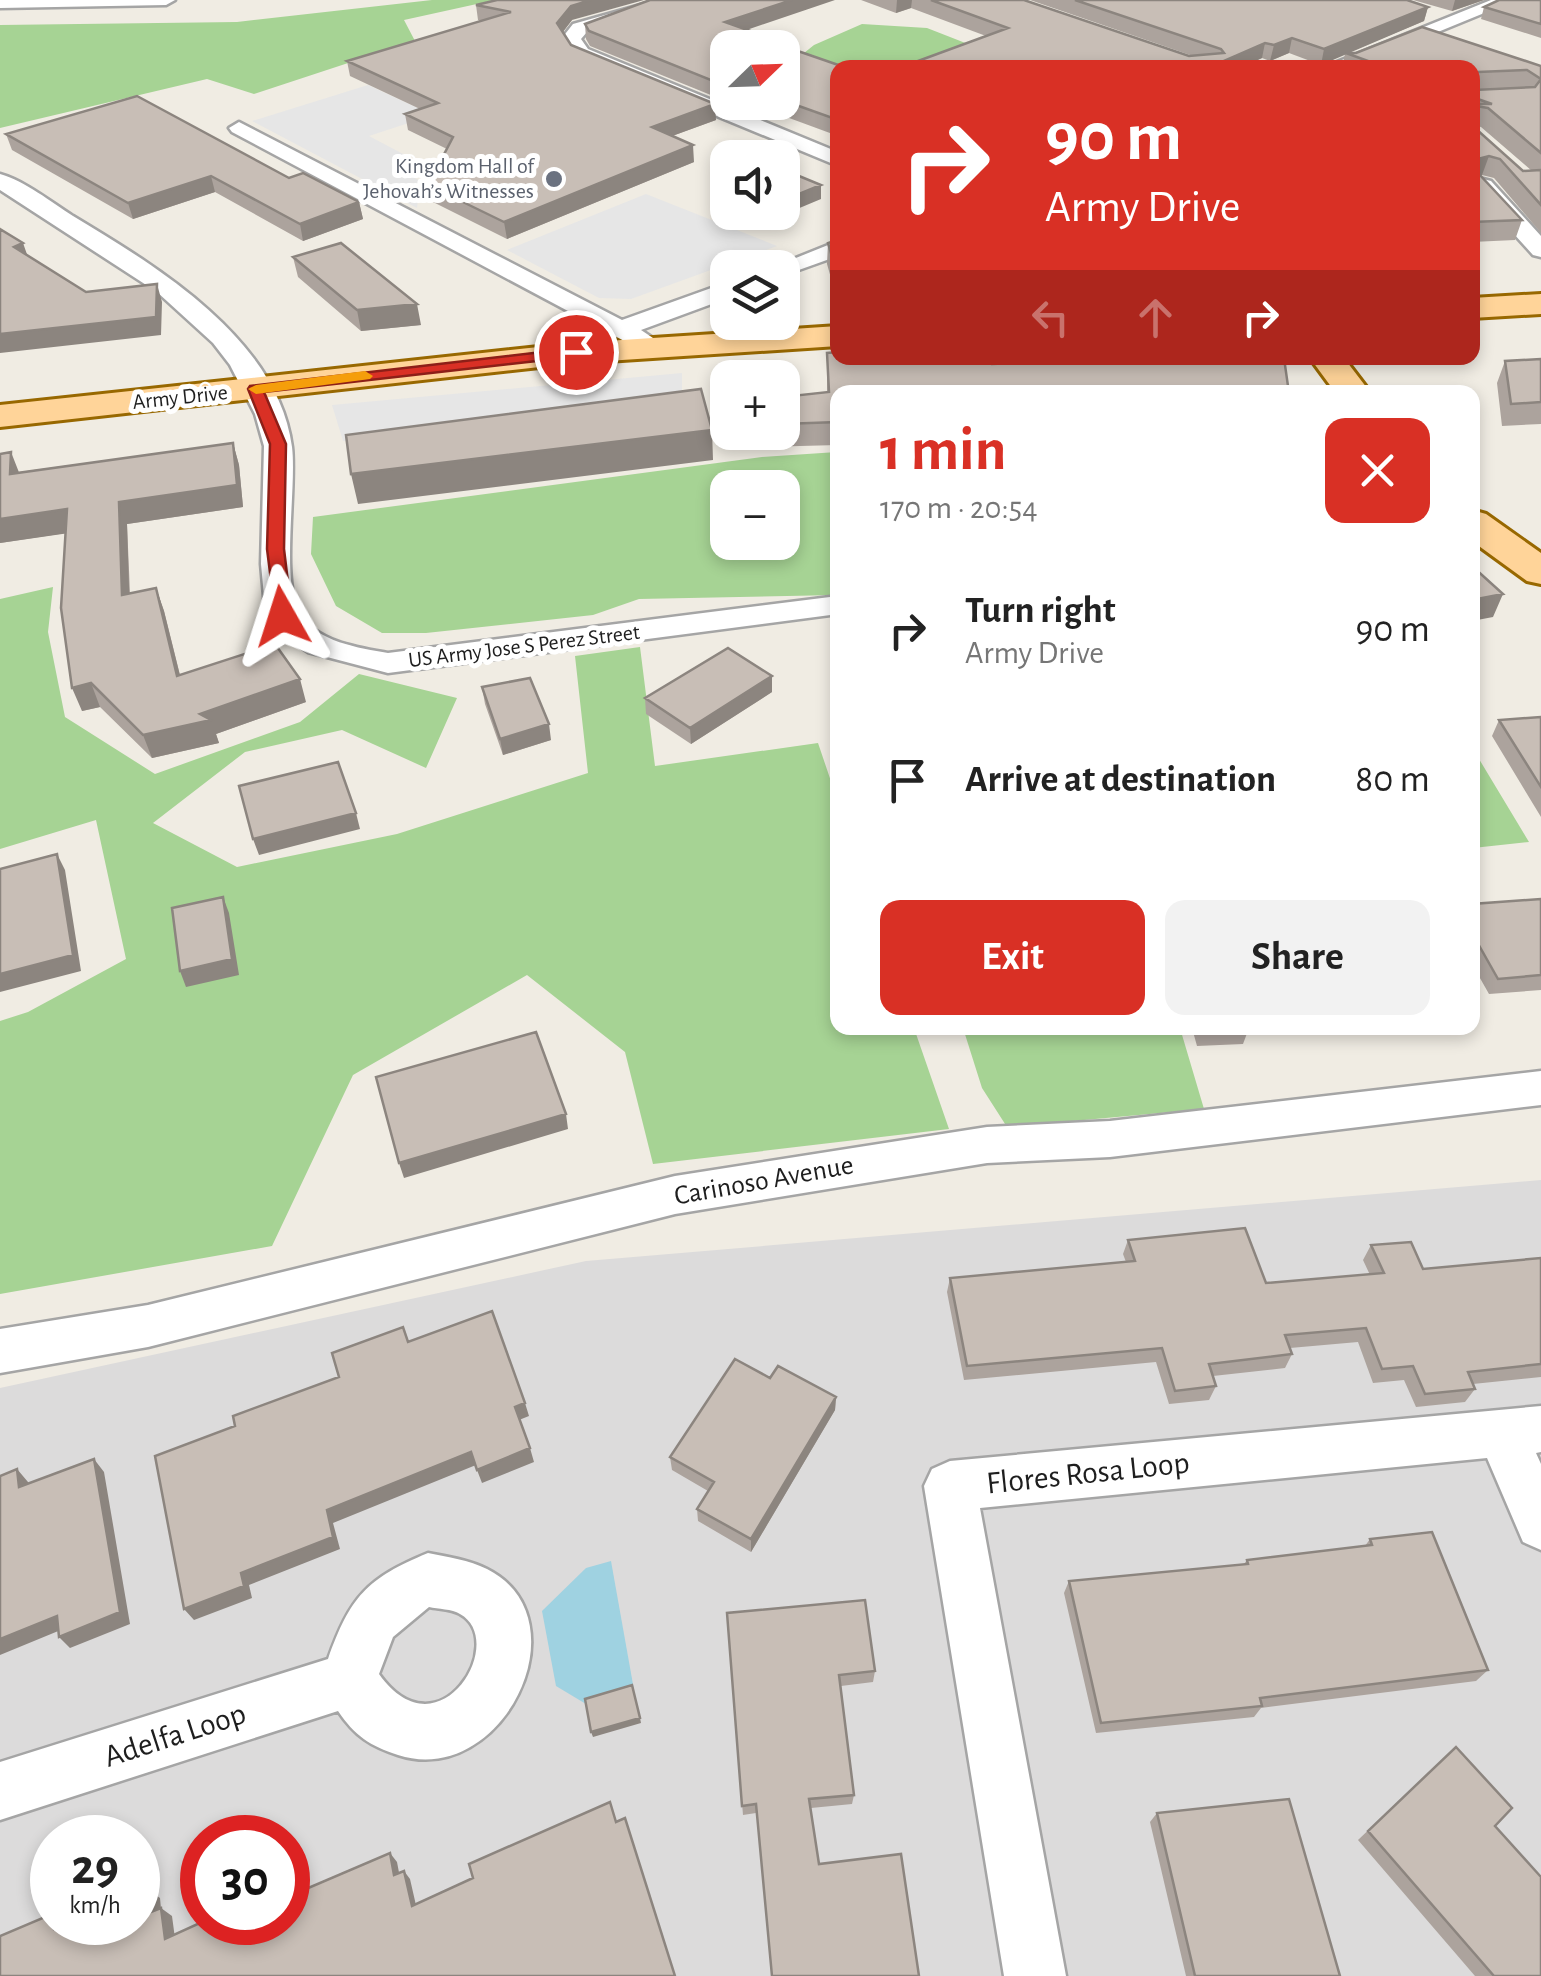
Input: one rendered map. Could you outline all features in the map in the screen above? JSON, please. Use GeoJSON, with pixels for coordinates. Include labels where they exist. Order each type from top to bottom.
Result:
{"type":"FeatureCollection","features":[{"type":"Feature","properties":{"kind":"main road"},"geometry":{"type":"LineString","coordinates":[[1480,308],[1541,304]]}},
{"type":"Feature","properties":{"kind":"main road","name":"Army Drive"},"geometry":{"type":"LineString","coordinates":[[0,416],[652,346],[830,336]]}},
{"type":"Feature","properties":{"kind":"main road"},"geometry":{"type":"LineString","coordinates":[[1332,365],[1348,385]]}},
{"type":"Feature","properties":{"kind":"main road"},"geometry":{"type":"LineString","coordinates":[[1480,528],[1541,572]]}},
{"type":"Feature","properties":{"kind":"street"},"geometry":{"type":"LineString","coordinates":[[0,3],[166,0]]}},
{"type":"Feature","properties":{"kind":"street"},"geometry":{"type":"LineString","coordinates":[[678,0],[580,28],[571,38],[573,44],[581,53],[830,157]]}},
{"type":"Feature","properties":{"kind":"street"},"geometry":{"type":"LineString","coordinates":[[1353,60],[1508,0]]}},
{"type":"Feature","properties":{"kind":"street"},"geometry":{"type":"LineString","coordinates":[[1416,10],[1454,20]]}},
{"type":"Feature","properties":{"kind":"street"},"geometry":{"type":"LineString","coordinates":[[1419,36],[1455,47]]}},
{"type":"Feature","properties":{"kind":"street"},"geometry":{"type":"LineString","coordinates":[[239,128],[652,346]]}},
{"type":"Feature","properties":{"kind":"street"},"geometry":{"type":"LineString","coordinates":[[0,181],[160,284],[240,359],[256,389]]}},
{"type":"Feature","properties":{"kind":"street"},"geometry":{"type":"LineString","coordinates":[[1480,186],[1512,184]]}},
{"type":"Feature","properties":{"kind":"street"},"geometry":{"type":"LineString","coordinates":[[1480,188],[1541,250]]}},
{"type":"Feature","properties":{"kind":"street"},"geometry":{"type":"LineString","coordinates":[[800,262],[830,251]]}},
{"type":"Feature","properties":{"kind":"street"},"geometry":{"type":"LineString","coordinates":[[621,328],[710,296]]}},
{"type":"Feature","properties":{"kind":"street","name":"US Army Jose S Perez Street"},"geometry":{"type":"LineString","coordinates":[[256,389],[278,444],[276,549],[282,616],[302,636],[333,652],[388,662],[830,606]]}},
{"type":"Feature","properties":{"kind":"street","name":"Carinoso Avenue"},"geometry":{"type":"LineString","coordinates":[[0,1351],[148,1326],[676,1195],[987,1144],[1110,1139],[1541,1088]]}},
{"type":"Feature","properties":{"kind":"street"},"geometry":{"type":"LineString","coordinates":[[1522,1431],[1541,1524]]}},
{"type":"Feature","properties":{"kind":"street","name":"Flores Rosa Loop"},"geometry":{"type":"LineString","coordinates":[[1034,1976],[950,1486],[1522,1431]]}},
{"type":"Feature","properties":{"kind":"street","name":"Adelfa Loop"},"geometry":{"type":"LineString","coordinates":[[0,1791],[350,1680]]}},
{"type":"Feature","properties":{"kind":"shaded area"},"geometry":{"type":"Polygon","coordinates":[[[368,85],[433,115],[369,136],[405,155],[391,164],[420,181],[417,208],[252,121],[368,85]]]}},
{"type":"Feature","properties":{"kind":"shaded area"},"geometry":{"type":"Polygon","coordinates":[[[646,194],[710,219],[710,230],[737,230],[777,246],[766,250],[710,250],[710,270],[631,299],[599,298],[507,250],[646,194]]]}},
{"type":"Feature","properties":{"kind":"shaded area"},"geometry":{"type":"Polygon","coordinates":[[[682,373],[682,392],[644,411],[343,441],[332,405],[682,373]]]}},
{"type":"Feature","properties":{"kind":"shaded area"},"geometry":{"type":"Polygon","coordinates":[[[1541,1180],[1541,1976],[0,1976],[0,1388],[586,1261],[1541,1180]]]}},
{"type":"Feature","properties":{"kind":"green space"},"geometry":{"type":"Polygon","coordinates":[[[432,0],[495,0],[404,20],[415,41],[254,94],[207,79],[0,128],[0,25],[237,22],[432,0]]]}},
{"type":"Feature","properties":{"kind":"green space"},"geometry":{"type":"Polygon","coordinates":[[[862,24],[927,28],[991,53],[963,60],[830,60],[830,65],[800,68],[800,56],[814,45],[862,24]]]}},
{"type":"Feature","properties":{"kind":"green space"},"geometry":{"type":"Polygon","coordinates":[[[830,452],[830,595],[639,599],[593,615],[426,633],[382,633],[336,606],[311,554],[313,517],[762,457],[830,452]]]}},
{"type":"Feature","properties":{"kind":"green space"},"geometry":{"type":"Polygon","coordinates":[[[53,587],[48,632],[65,717],[155,774],[300,722],[359,674],[457,698],[426,768],[342,730],[245,752],[153,823],[237,867],[397,834],[588,773],[575,656],[640,647],[655,766],[818,743],[830,778],[830,1035],[916,1035],[949,1129],[653,1164],[625,1052],[527,975],[353,1075],[272,1246],[0,1294],[0,1021],[28,1012],[126,959],[96,820],[0,849],[0,599],[53,587]]]}},
{"type":"Feature","properties":{"kind":"green space"},"geometry":{"type":"Polygon","coordinates":[[[1480,761],[1529,842],[1480,847],[1480,761]]]}},
{"type":"Feature","properties":{"kind":"green space"},"geometry":{"type":"Polygon","coordinates":[[[965,1035],[1182,1035],[1204,1109],[1007,1127],[982,1088],[965,1035]]]}},
{"type":"Feature","properties":{"kind":"water"},"geometry":{"type":"Polygon","coordinates":[[[611,1561],[634,1690],[586,1704],[556,1686],[542,1611],[586,1568],[611,1561]]]}},
{"type":"Feature","properties":{"kind":"building"},"geometry":{"type":"Polygon","coordinates":[[[497,0],[591,0],[571,6],[557,23],[571,45],[710,102],[710,106],[652,127],[693,145],[504,222],[428,185],[453,137],[405,114],[438,103],[347,61],[511,12],[476,5],[497,0]]]}},
{"type":"Feature","properties":{"kind":"building"},"geometry":{"type":"Polygon","coordinates":[[[650,0],[792,0],[725,22],[748,30],[710,30],[710,80],[589,31],[585,24],[650,0]]]}},
{"type":"Feature","properties":{"kind":"building"},"geometry":{"type":"Polygon","coordinates":[[[931,0],[1024,0],[1189,56],[1224,53],[1075,0],[1407,0],[1428,7],[1324,49],[1292,38],[1274,45],[1265,43],[1226,60],[921,60],[1008,28],[931,0]]]}},
{"type":"Feature","properties":{"kind":"building"},"geometry":{"type":"Polygon","coordinates":[[[1499,0],[1541,0],[1541,24],[1484,7],[1499,0]]]}},
{"type":"Feature","properties":{"kind":"building"},"geometry":{"type":"Polygon","coordinates":[[[1422,27],[1541,66],[1541,79],[1527,70],[1480,72],[1480,60],[1365,60],[1346,53],[1356,53],[1422,27]]]}},
{"type":"Feature","properties":{"kind":"building"},"geometry":{"type":"Polygon","coordinates":[[[800,52],[830,62],[830,117],[800,106],[800,52]]]}},
{"type":"Feature","properties":{"kind":"building"},"geometry":{"type":"Polygon","coordinates":[[[1541,79],[1541,153],[1488,108],[1480,107],[1492,104],[1480,100],[1480,90],[1535,87],[1541,79]]]}},
{"type":"Feature","properties":{"kind":"building"},"geometry":{"type":"Polygon","coordinates":[[[137,96],[289,178],[303,173],[359,202],[300,224],[211,176],[128,203],[6,134],[137,96]]]}},
{"type":"Feature","properties":{"kind":"building"},"geometry":{"type":"Polygon","coordinates":[[[1480,133],[1523,171],[1541,170],[1541,205],[1500,159],[1480,158],[1480,133]]]}},
{"type":"Feature","properties":{"kind":"building"},"geometry":{"type":"Polygon","coordinates":[[[1480,175],[1522,220],[1480,222],[1480,175]]]}},
{"type":"Feature","properties":{"kind":"building"},"geometry":{"type":"Polygon","coordinates":[[[800,176],[821,185],[800,194],[800,176]]]}},
{"type":"Feature","properties":{"kind":"building"},"geometry":{"type":"Polygon","coordinates":[[[0,229],[23,243],[14,247],[86,292],[157,284],[156,317],[0,334],[0,229]]]}},
{"type":"Feature","properties":{"kind":"building"},"geometry":{"type":"Polygon","coordinates":[[[341,243],[417,304],[357,310],[293,257],[341,243]]]}},
{"type":"Feature","properties":{"kind":"building"},"geometry":{"type":"Polygon","coordinates":[[[830,353],[830,365],[1285,365],[1288,385],[830,385],[830,422],[800,423],[800,395],[829,392],[830,353]]]}},
{"type":"Feature","properties":{"kind":"building"},"geometry":{"type":"Polygon","coordinates":[[[1541,359],[1541,402],[1511,404],[1505,361],[1541,359]]]}},
{"type":"Feature","properties":{"kind":"building"},"geometry":{"type":"Polygon","coordinates":[[[701,389],[710,423],[710,430],[351,474],[346,435],[701,389]]]}},
{"type":"Feature","properties":{"kind":"building"},"geometry":{"type":"Polygon","coordinates":[[[233,443],[237,485],[119,502],[122,595],[156,588],[177,676],[275,644],[300,679],[200,714],[211,720],[143,735],[91,683],[72,688],[61,608],[67,509],[0,519],[0,454],[11,452],[10,474],[233,443]]]}},
{"type":"Feature","properties":{"kind":"building"},"geometry":{"type":"Polygon","coordinates":[[[1480,573],[1503,594],[1480,598],[1480,573]]]}},
{"type":"Feature","properties":{"kind":"building"},"geometry":{"type":"Polygon","coordinates":[[[728,648],[772,676],[690,728],[645,698],[728,648]]]}},
{"type":"Feature","properties":{"kind":"building"},"geometry":{"type":"Polygon","coordinates":[[[530,678],[549,724],[500,739],[482,687],[530,678]]]}},
{"type":"Feature","properties":{"kind":"building"},"geometry":{"type":"Polygon","coordinates":[[[1541,717],[1541,787],[1499,720],[1541,717]]]}},
{"type":"Feature","properties":{"kind":"building"},"geometry":{"type":"Polygon","coordinates":[[[338,762],[356,813],[253,839],[239,786],[338,762]]]}},
{"type":"Feature","properties":{"kind":"building"},"geometry":{"type":"Polygon","coordinates":[[[57,854],[73,955],[0,974],[0,869],[57,854]]]}},
{"type":"Feature","properties":{"kind":"building"},"geometry":{"type":"Polygon","coordinates":[[[223,897],[232,959],[180,971],[172,908],[223,897]]]}},
{"type":"Feature","properties":{"kind":"building"},"geometry":{"type":"Polygon","coordinates":[[[1541,899],[1541,975],[1498,979],[1480,947],[1480,903],[1541,899]]]}},
{"type":"Feature","properties":{"kind":"building"},"geometry":{"type":"Polygon","coordinates":[[[536,1032],[566,1114],[399,1163],[376,1077],[536,1032]]]}},
{"type":"Feature","properties":{"kind":"building"},"geometry":{"type":"Polygon","coordinates":[[[1245,1228],[1266,1283],[1384,1273],[1371,1245],[1411,1242],[1423,1269],[1541,1258],[1541,1364],[1468,1372],[1475,1389],[1425,1394],[1413,1366],[1382,1369],[1366,1328],[1285,1335],[1292,1354],[1209,1364],[1216,1386],[1175,1391],[1162,1348],[967,1366],[950,1278],[1135,1261],[1128,1240],[1245,1228]]]}},
{"type":"Feature","properties":{"kind":"building"},"geometry":{"type":"Polygon","coordinates":[[[492,1311],[525,1403],[515,1407],[530,1448],[477,1470],[471,1452],[327,1510],[333,1537],[241,1573],[244,1586],[184,1609],[155,1456],[235,1426],[233,1416],[339,1377],[332,1353],[403,1327],[408,1342],[492,1311]]]}},
{"type":"Feature","properties":{"kind":"building"},"geometry":{"type":"Polygon","coordinates":[[[735,1359],[770,1378],[778,1366],[836,1397],[751,1539],[697,1509],[714,1482],[670,1457],[735,1359]]]}},
{"type":"Feature","properties":{"kind":"building"},"geometry":{"type":"Polygon","coordinates":[[[94,1459],[120,1612],[59,1637],[57,1616],[0,1639],[0,1476],[17,1469],[19,1487],[94,1459]]]}},
{"type":"Feature","properties":{"kind":"building"},"geometry":{"type":"Polygon","coordinates":[[[1432,1532],[1488,1670],[1260,1698],[1262,1706],[1101,1723],[1069,1581],[1248,1564],[1247,1560],[1372,1545],[1370,1539],[1432,1532]]]}},
{"type":"Feature","properties":{"kind":"building"},"geometry":{"type":"Polygon","coordinates":[[[865,1600],[875,1671],[839,1675],[854,1795],[809,1799],[819,1864],[901,1854],[919,1976],[772,1976],[756,1804],[742,1806],[727,1613],[865,1600]]]}},
{"type":"Feature","properties":{"kind":"building"},"geometry":{"type":"Polygon","coordinates":[[[632,1685],[640,1718],[591,1732],[585,1699],[632,1685]]]}},
{"type":"Feature","properties":{"kind":"building"},"geometry":{"type":"Polygon","coordinates":[[[1456,1747],[1512,1808],[1495,1826],[1541,1877],[1541,1976],[1494,1976],[1368,1831],[1456,1747]]]}},
{"type":"Feature","properties":{"kind":"building"},"geometry":{"type":"Polygon","coordinates":[[[1289,1799],[1340,1976],[1195,1976],[1157,1813],[1289,1799]]]}},
{"type":"Feature","properties":{"kind":"building"},"geometry":{"type":"Polygon","coordinates":[[[610,1802],[616,1822],[625,1818],[675,1976],[0,1976],[0,1936],[30,1923],[30,1945],[160,1945],[161,1908],[165,1939],[180,1932],[180,1945],[310,1945],[310,1887],[390,1853],[394,1875],[404,1871],[412,1906],[473,1878],[469,1864],[610,1802]]]}},
{"type":"Feature","properties":{"kind":"slow traffic"},"geometry":{"type":"LineString","coordinates":[[256,389],[365,376]]}},
{"type":"Feature","properties":{"kind":"place","name":"Kingdom Hall of Jehovah’s Witnesses"},"geometry":{"type":"Point","coordinates":[554,179]}},
{"type":"Feature","properties":{"kind":"route"},"geometry":{"type":"LineString","coordinates":[[282,616],[276,549],[278,444],[256,389],[576,352]]}}]}
